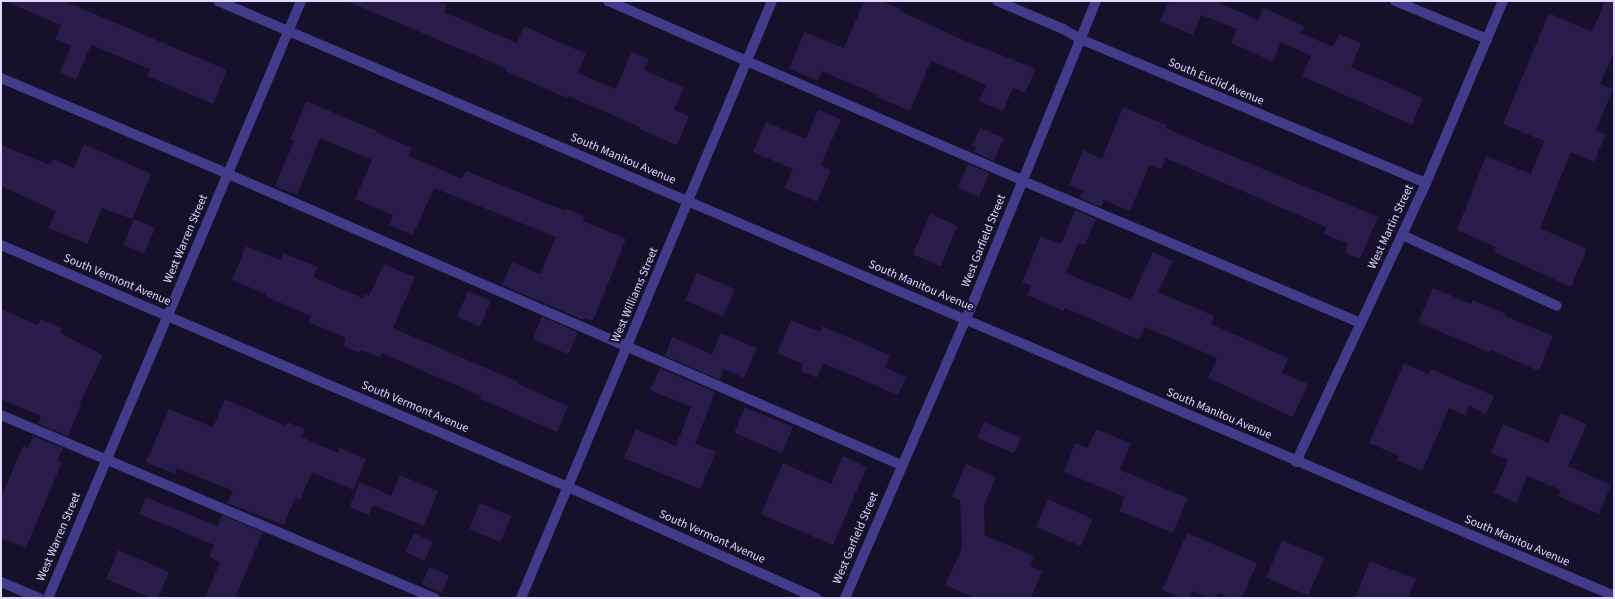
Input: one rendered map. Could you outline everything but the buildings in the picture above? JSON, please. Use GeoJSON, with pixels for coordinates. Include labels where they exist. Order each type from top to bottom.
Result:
{"type":"FeatureCollection","features":[{"type":"Feature","properties":{"kind":"street","name":"South Manitou Avenue"},"geometry":{"type":"LineString","coordinates":[[218,1],[966,319],[1296,462],[1614,596]]}},
{"type":"Feature","properties":{"kind":"street","name":"West Warren Street"},"geometry":{"type":"LineString","coordinates":[[48,598],[301,1]]}},
{"type":"Feature","properties":{"kind":"street"},"geometry":{"type":"LineString","coordinates":[[608,1],[1023,181],[1360,323]]}},
{"type":"Feature","properties":{"kind":"street","name":"West Williams Street"},"geometry":{"type":"LineString","coordinates":[[521,598],[772,1]]}},
{"type":"Feature","properties":{"kind":"street","name":"South Euclid Avenue"},"geometry":{"type":"LineString","coordinates":[[997,1],[1063,29],[1080,39],[1426,183]]}},
{"type":"Feature","properties":{"kind":"street","name":"West Garfield Street"},"geometry":{"type":"LineString","coordinates":[[845,598],[901,465],[966,319],[1096,1]]}},
{"type":"Feature","properties":{"kind":"street"},"geometry":{"type":"LineString","coordinates":[[1395,1],[1487,39]]}},
{"type":"Feature","properties":{"kind":"street","name":"West Martin Street"},"geometry":{"type":"LineString","coordinates":[[1296,462],[1426,183],[1503,1]]}},
{"type":"Feature","properties":{"kind":"street"},"geometry":{"type":"LineString","coordinates":[[1,78],[228,174],[627,348],[901,465]]}},
{"type":"Feature","properties":{"kind":"street"},"geometry":{"type":"LineString","coordinates":[[1402,235],[1558,306]]}},
{"type":"Feature","properties":{"kind":"street","name":"South Vermont Avenue"},"geometry":{"type":"LineString","coordinates":[[1,245],[568,486],[816,598]]}},
{"type":"Feature","properties":{"kind":"street"},"geometry":{"type":"LineString","coordinates":[[1,415],[435,598]]}},
{"type":"Feature","properties":{"kind":"street"},"geometry":{"type":"LineString","coordinates":[[1,582],[39,598]]}}]}
